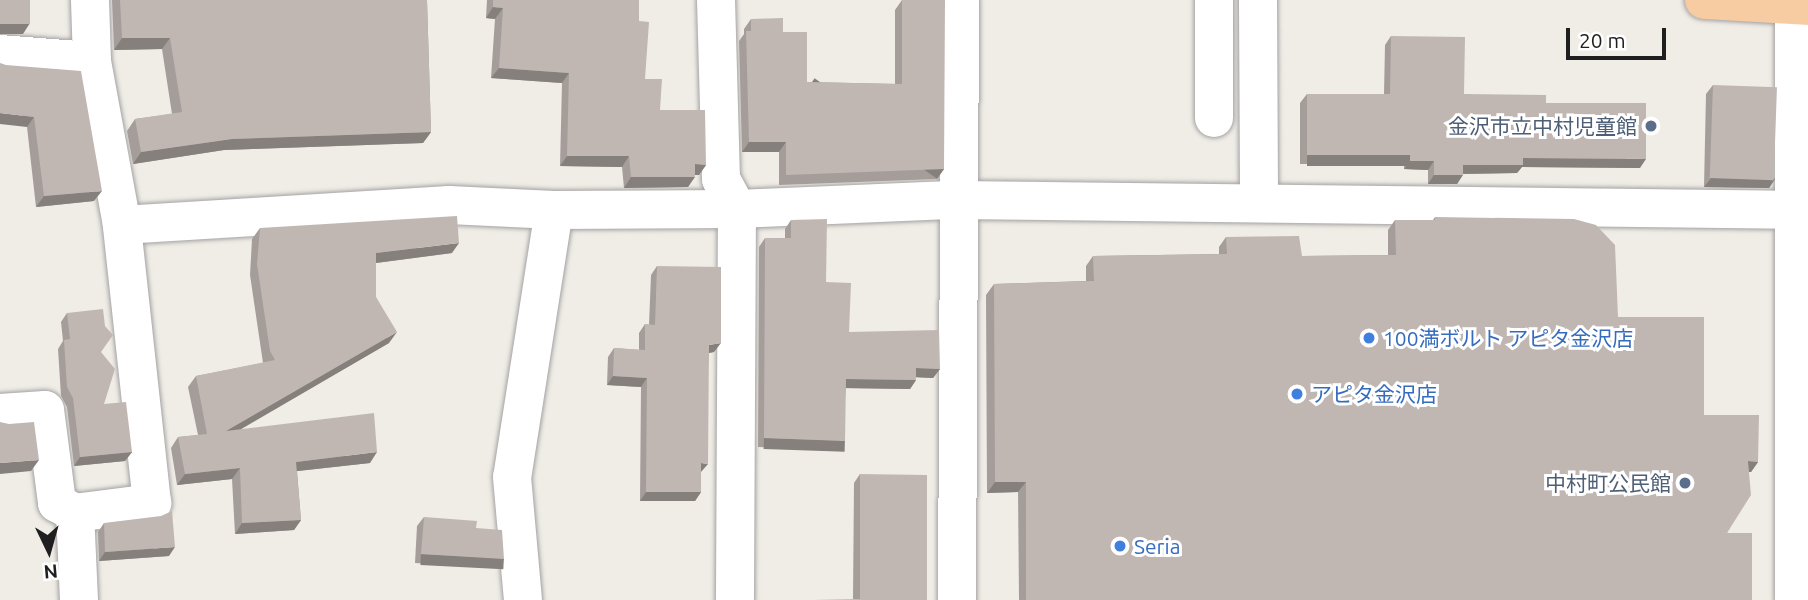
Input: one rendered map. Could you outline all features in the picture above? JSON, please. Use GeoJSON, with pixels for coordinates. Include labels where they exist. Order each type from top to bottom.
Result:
{"type":"FeatureCollection","features":[{"type":"Feature","properties":{"kind":"main road"},"geometry":{"type":"LineString","coordinates":[[1703,0],[1798,4]]}},
{"type":"Feature","properties":{"kind":"street"},"geometry":{"type":"LineString","coordinates":[[0,413],[46,410],[57,503],[75,513],[152,503],[122,225],[92,61],[90,0]]}},
{"type":"Feature","properties":{"kind":"street"},"geometry":{"type":"LineString","coordinates":[[716,0],[721,179],[737,209],[735,600]]}},
{"type":"Feature","properties":{"kind":"street"},"geometry":{"type":"LineString","coordinates":[[957,600],[956,200],[960,0]]}},
{"type":"Feature","properties":{"kind":"street"},"geometry":{"type":"LineString","coordinates":[[1213,0],[1214,118]]}},
{"type":"Feature","properties":{"kind":"street"},"geometry":{"type":"LineString","coordinates":[[1258,0],[1259,203]]}},
{"type":"Feature","properties":{"kind":"street"},"geometry":{"type":"LineString","coordinates":[[1794,600],[1800,548],[1801,210],[1798,4]]}},
{"type":"Feature","properties":{"kind":"street"},"geometry":{"type":"LineString","coordinates":[[0,54],[92,61]]}},
{"type":"Feature","properties":{"kind":"street"},"geometry":{"type":"LineString","coordinates":[[122,225],[449,205],[554,210],[737,209],[956,200],[1801,210]]}},
{"type":"Feature","properties":{"kind":"street"},"geometry":{"type":"LineString","coordinates":[[523,600],[512,477],[554,210]]}},
{"type":"Feature","properties":{"kind":"street"},"geometry":{"type":"LineString","coordinates":[[75,513],[79,600]]}},
{"type":"Feature","properties":{"kind":"building"},"geometry":{"type":"Polygon","coordinates":[[[0,0],[30,0],[30,24],[0,24],[0,0]]]}},
{"type":"Feature","properties":{"kind":"building"},"geometry":{"type":"Polygon","coordinates":[[[120,0],[427,0],[431,132],[232,139],[141,152],[135,119],[182,112],[170,38],[122,38],[120,0]]]}},
{"type":"Feature","properties":{"kind":"building"},"geometry":{"type":"Polygon","coordinates":[[[493,0],[639,0],[639,21],[649,22],[645,79],[662,79],[660,110],[705,110],[706,165],[695,164],[695,177],[631,177],[629,156],[567,156],[569,73],[499,68],[503,8],[493,7],[493,0]]]}},
{"type":"Feature","properties":{"kind":"building"},"geometry":{"type":"Polygon","coordinates":[[[902,0],[945,0],[944,169],[786,175],[786,142],[749,142],[746,31],[751,31],[751,19],[783,18],[783,32],[807,32],[807,82],[902,84],[902,0]]]}},
{"type":"Feature","properties":{"kind":"building"},"geometry":{"type":"Polygon","coordinates":[[[1391,36],[1465,37],[1464,94],[1546,95],[1546,103],[1646,103],[1646,159],[1523,158],[1523,165],[1463,165],[1463,175],[1434,175],[1434,161],[1410,161],[1410,155],[1307,155],[1307,94],[1390,94],[1391,36]]]}},
{"type":"Feature","properties":{"kind":"building"},"geometry":{"type":"Polygon","coordinates":[[[0,63],[81,71],[102,191],[44,196],[34,117],[0,113],[0,63]]]}},
{"type":"Feature","properties":{"kind":"building"},"geometry":{"type":"Polygon","coordinates":[[[1713,85],[1777,87],[1774,180],[1710,178],[1713,85]]]}},
{"type":"Feature","properties":{"kind":"building"},"geometry":{"type":"Polygon","coordinates":[[[457,216],[459,243],[376,253],[376,297],[397,332],[226,431],[374,413],[377,452],[296,462],[301,520],[242,523],[240,468],[185,474],[178,437],[207,434],[196,376],[275,360],[270,351],[257,264],[260,228],[457,216]]]}},
{"type":"Feature","properties":{"kind":"building","name":"アピタ金沢店"},"geometry":{"type":"Polygon","coordinates":[[[1435,217],[1574,219],[1596,225],[1615,245],[1618,317],[1704,317],[1704,415],[1759,415],[1758,462],[1748,461],[1751,495],[1727,533],[1752,533],[1752,600],[1026,600],[1026,482],[995,482],[994,284],[1094,281],[1093,256],[1227,254],[1226,237],[1299,236],[1302,256],[1396,255],[1395,220],[1435,220],[1435,217]]]}},
{"type":"Feature","properties":{"kind":"building"},"geometry":{"type":"Polygon","coordinates":[[[827,219],[826,282],[851,283],[849,332],[939,330],[940,369],[916,368],[916,380],[846,379],[845,441],[764,438],[765,238],[791,238],[791,220],[827,219]]]}},
{"type":"Feature","properties":{"kind":"building"},"geometry":{"type":"Polygon","coordinates":[[[657,266],[721,267],[721,343],[709,345],[708,464],[701,463],[701,492],[646,492],[647,378],[613,376],[614,348],[645,350],[645,324],[655,325],[657,266]]]}},
{"type":"Feature","properties":{"kind":"building"},"geometry":{"type":"Polygon","coordinates":[[[103,309],[105,326],[113,335],[101,352],[115,369],[104,404],[126,402],[132,452],[80,457],[73,398],[67,387],[64,340],[70,339],[67,313],[103,309]]]}},
{"type":"Feature","properties":{"kind":"building"},"geometry":{"type":"Polygon","coordinates":[[[0,422],[34,422],[39,460],[0,463],[0,422]]]}},
{"type":"Feature","properties":{"kind":"building"},"geometry":{"type":"Polygon","coordinates":[[[860,474],[927,475],[927,600],[812,600],[860,599],[860,474]]]}},
{"type":"Feature","properties":{"kind":"building"},"geometry":{"type":"Polygon","coordinates":[[[172,511],[175,547],[105,552],[104,523],[161,516],[172,511]]]}},
{"type":"Feature","properties":{"kind":"building"},"geometry":{"type":"Polygon","coordinates":[[[424,517],[477,521],[476,528],[502,530],[504,559],[421,554],[424,517]]]}},
{"type":"Feature","properties":{"kind":"place","name":"金沢市立中村児童館"},"geometry":{"type":"Point","coordinates":[1651,126]}},
{"type":"Feature","properties":{"kind":"place","name":"100満ボルト アピタ金沢店"},"geometry":{"type":"Point","coordinates":[1369,338]}},
{"type":"Feature","properties":{"kind":"place","name":"アピタ金沢店"},"geometry":{"type":"Point","coordinates":[1297,394]}},
{"type":"Feature","properties":{"kind":"place","name":"中村町公民館"},"geometry":{"type":"Point","coordinates":[1685,483]}},
{"type":"Feature","properties":{"kind":"place","name":"Seria"},"geometry":{"type":"Point","coordinates":[1120,546]}}]}
